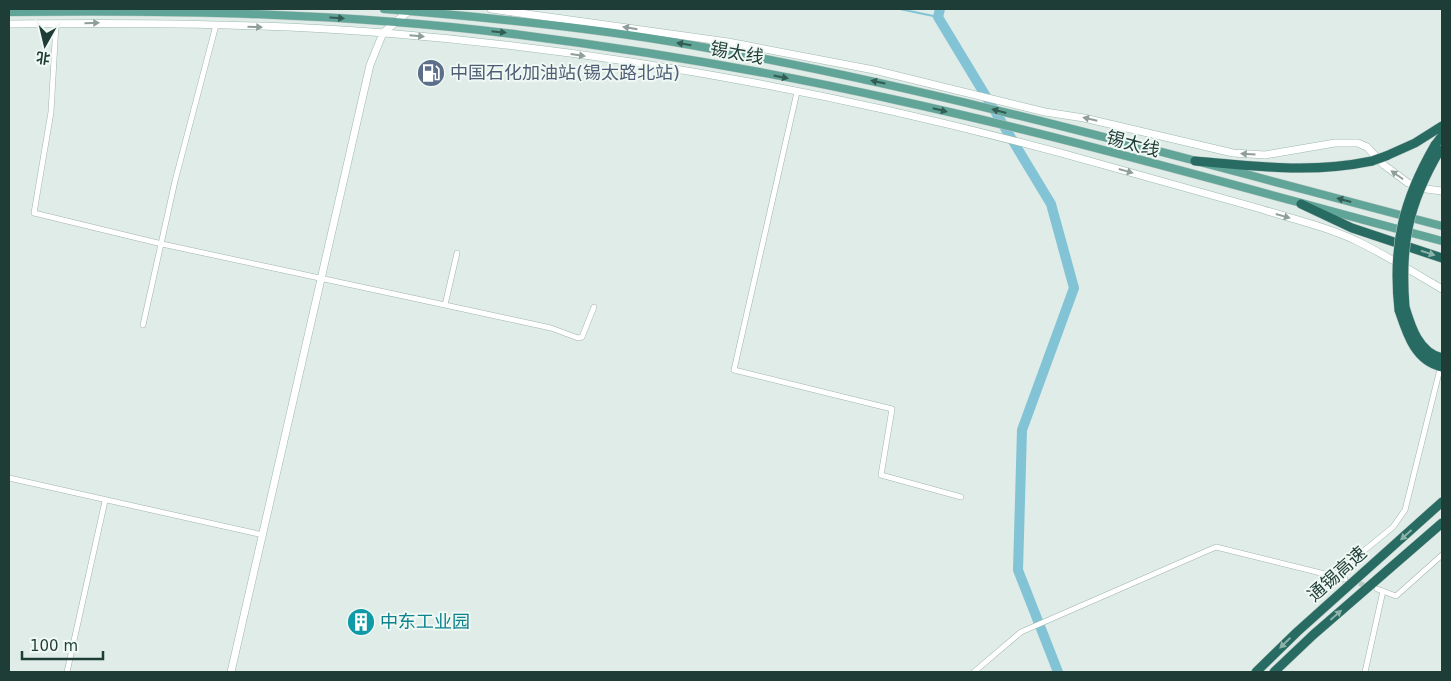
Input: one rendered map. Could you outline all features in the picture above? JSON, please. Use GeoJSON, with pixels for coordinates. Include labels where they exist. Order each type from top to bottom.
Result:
{"type":"FeatureCollection","features":[{"type":"Feature","properties":{"kind":"highway"},"geometry":{"type":"LineString","coordinates":[[1195,161],[1302,170],[1338,168],[1386,156],[1415,143],[1442,126]]}},
{"type":"Feature","properties":{"kind":"highway"},"geometry":{"type":"LineString","coordinates":[[1441,370],[1414,347],[1402,308],[1403,256],[1408,226],[1416,198],[1442,136]]}},
{"type":"Feature","properties":{"kind":"highway"},"geometry":{"type":"LineString","coordinates":[[1301,204],[1352,228],[1442,258]]}},
{"type":"Feature","properties":{"kind":"highway"},"geometry":{"type":"LineString","coordinates":[[1402,308],[1414,334],[1424,348],[1442,358]]}},
{"type":"Feature","properties":{"kind":"highway","name":"通锡高速"},"geometry":{"type":"LineString","coordinates":[[1256,672],[1296,632],[1442,502]]}},
{"type":"Feature","properties":{"kind":"highway","name":"通锡高速"},"geometry":{"type":"LineString","coordinates":[[1274,672],[1313,635],[1442,523]]}},
{"type":"Feature","properties":{"kind":"main road","name":"锡太线"},"geometry":{"type":"LineString","coordinates":[[384,9],[518,21],[689,45],[885,83],[1021,116],[1442,226]]}},
{"type":"Feature","properties":{"kind":"main road"},"geometry":{"type":"LineString","coordinates":[[491,9],[728,42],[874,70],[1045,112],[1084,118],[1233,153],[1265,155],[1335,142],[1358,143],[1367,147],[1384,165],[1408,183],[1426,190],[1442,191]]}},
{"type":"Feature","properties":{"kind":"main road"},"geometry":{"type":"LineString","coordinates":[[231,672],[370,65],[383,33],[410,10]]}},
{"type":"Feature","properties":{"kind":"main road","name":"锡太线"},"geometry":{"type":"LineString","coordinates":[[9,12],[207,13],[395,22],[519,34],[707,63],[897,100],[988,122],[1442,241]]}},
{"type":"Feature","properties":{"kind":"main road"},"geometry":{"type":"LineString","coordinates":[[9,24],[216,25],[383,33],[527,48],[705,75],[797,92],[894,112],[1029,145],[1297,220],[1348,238],[1442,289]]}},
{"type":"Feature","properties":{"kind":"street"},"geometry":{"type":"LineString","coordinates":[[56,24],[51,112],[34,213],[162,244],[551,328],[578,338],[582,337],[594,306]]}},
{"type":"Feature","properties":{"kind":"street"},"geometry":{"type":"LineString","coordinates":[[142,326],[162,244],[174,181],[216,25]]}},
{"type":"Feature","properties":{"kind":"street"},"geometry":{"type":"LineString","coordinates":[[797,92],[734,370],[892,409],[881,475],[961,497]]}},
{"type":"Feature","properties":{"kind":"street"},"geometry":{"type":"LineString","coordinates":[[445,305],[457,253]]}},
{"type":"Feature","properties":{"kind":"street"},"geometry":{"type":"LineString","coordinates":[[1334,576],[1393,526],[1405,510],[1441,370]]}},
{"type":"Feature","properties":{"kind":"street"},"geometry":{"type":"LineString","coordinates":[[9,478],[105,501],[263,534]]}},
{"type":"Feature","properties":{"kind":"street"},"geometry":{"type":"LineString","coordinates":[[67,672],[105,501]]}},
{"type":"Feature","properties":{"kind":"street"},"geometry":{"type":"LineString","coordinates":[[974,672],[1021,632],[1216,547],[1345,579]]}},
{"type":"Feature","properties":{"kind":"street"},"geometry":{"type":"LineString","coordinates":[[1377,590],[1396,596],[1442,555]]}},
{"type":"Feature","properties":{"kind":"street"},"geometry":{"type":"LineString","coordinates":[[1365,672],[1383,591]]}},
{"type":"Feature","properties":{"kind":"waterway"},"geometry":{"type":"LineString","coordinates":[[900,9],[938,17]]}},
{"type":"Feature","properties":{"kind":"waterway"},"geometry":{"type":"LineString","coordinates":[[940,9],[938,17],[1051,204],[1074,288],[1022,430],[1018,570],[1058,672]]}},
{"type":"Feature","properties":{"kind":"tunnel"},"geometry":{"type":"LineString","coordinates":[[1352,581],[1370,587]]}},
{"type":"Feature","properties":{"kind":"place","name":"中国石化加油站(锡太路北站)"},"geometry":{"type":"Point","coordinates":[431,73]}},
{"type":"Feature","properties":{"kind":"place","name":"中东工业园"},"geometry":{"type":"Point","coordinates":[361,622]}}]}
